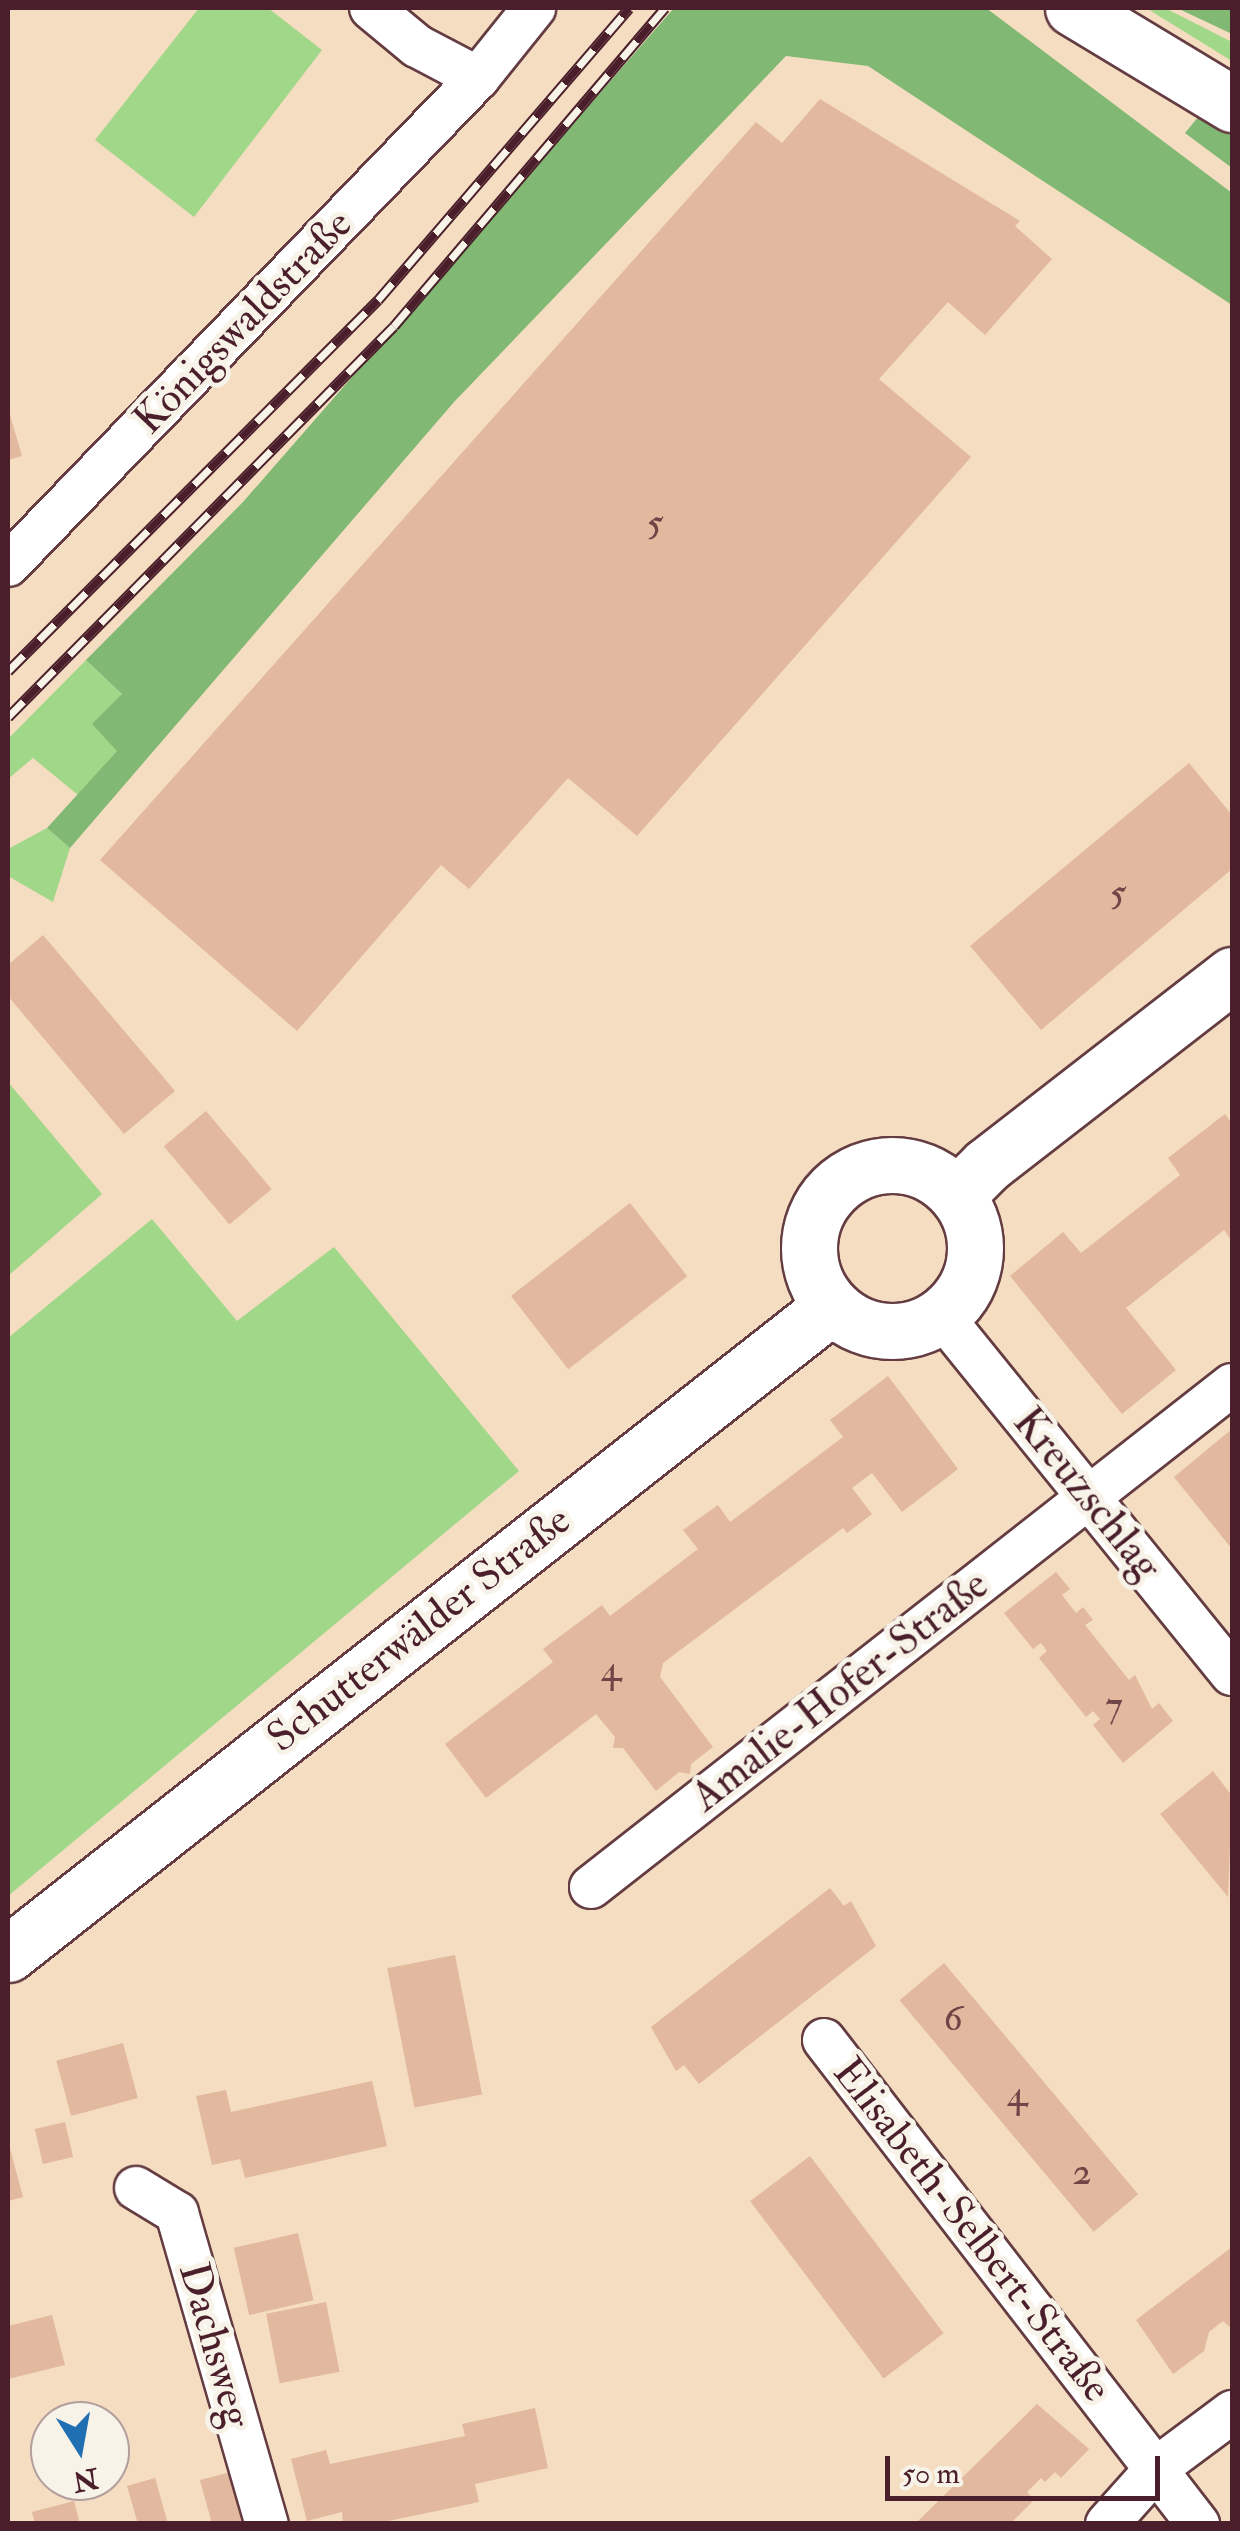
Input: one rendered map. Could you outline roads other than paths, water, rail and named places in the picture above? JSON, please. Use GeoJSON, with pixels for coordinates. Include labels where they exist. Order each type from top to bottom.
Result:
{"type":"FeatureCollection","features":[{"type":"Feature","properties":{"kind":"main road"},"geometry":{"type":"LineString","coordinates":[[1073,8],[1232,104]]}},
{"type":"Feature","properties":{"kind":"main road"},"geometry":{"type":"LineString","coordinates":[[956,1195],[986,1164],[1232,976]]}},
{"type":"Feature","properties":{"kind":"main road"},"geometry":{"type":"LineString","coordinates":[[903,1166],[938,1178],[956,1195],[970,1216],[974,1266],[964,1290],[941,1315],[890,1331],[849,1320],[832,1306],[816,1283],[808,1255],[823,1200],[843,1179],[865,1168],[903,1166]]}},
{"type":"Feature","properties":{"kind":"main road","name":"Schutterwälder Straße"},"geometry":{"type":"LineString","coordinates":[[8,1954],[832,1306]]}},
{"type":"Feature","properties":{"kind":"street"},"geometry":{"type":"LineString","coordinates":[[372,8],[416,46],[478,78]]}},
{"type":"Feature","properties":{"kind":"street","name":"Königswaldstraße"},"geometry":{"type":"LineString","coordinates":[[8,565],[478,78],[534,8]]}},
{"type":"Feature","properties":{"kind":"street","name":"Kreuzschlag"},"geometry":{"type":"LineString","coordinates":[[941,1315],[1232,1674]]}},
{"type":"Feature","properties":{"kind":"street","name":"Amalie-Hofer-Straße"},"geometry":{"type":"LineString","coordinates":[[591,1887],[1232,1385]]}},
{"type":"Feature","properties":{"kind":"street","name":"Elisabeth-Selbert-Straße"},"geometry":{"type":"LineString","coordinates":[[824,2040],[1198,2524]]}},
{"type":"Feature","properties":{"kind":"street","name":"Dachsweg"},"geometry":{"type":"LineString","coordinates":[[136,2188],[177,2213],[267,2524]]}},
{"type":"Feature","properties":{"kind":"street"},"geometry":{"type":"LineString","coordinates":[[1107,2524],[1156,2468],[1232,2412]]}},
{"type":"Feature","properties":{"kind":"railway"},"geometry":{"type":"LineString","coordinates":[[8,671],[378,300],[629,8]]}},
{"type":"Feature","properties":{"kind":"railway"},"geometry":{"type":"LineString","coordinates":[[8,717],[394,326],[665,8]]}}]}
